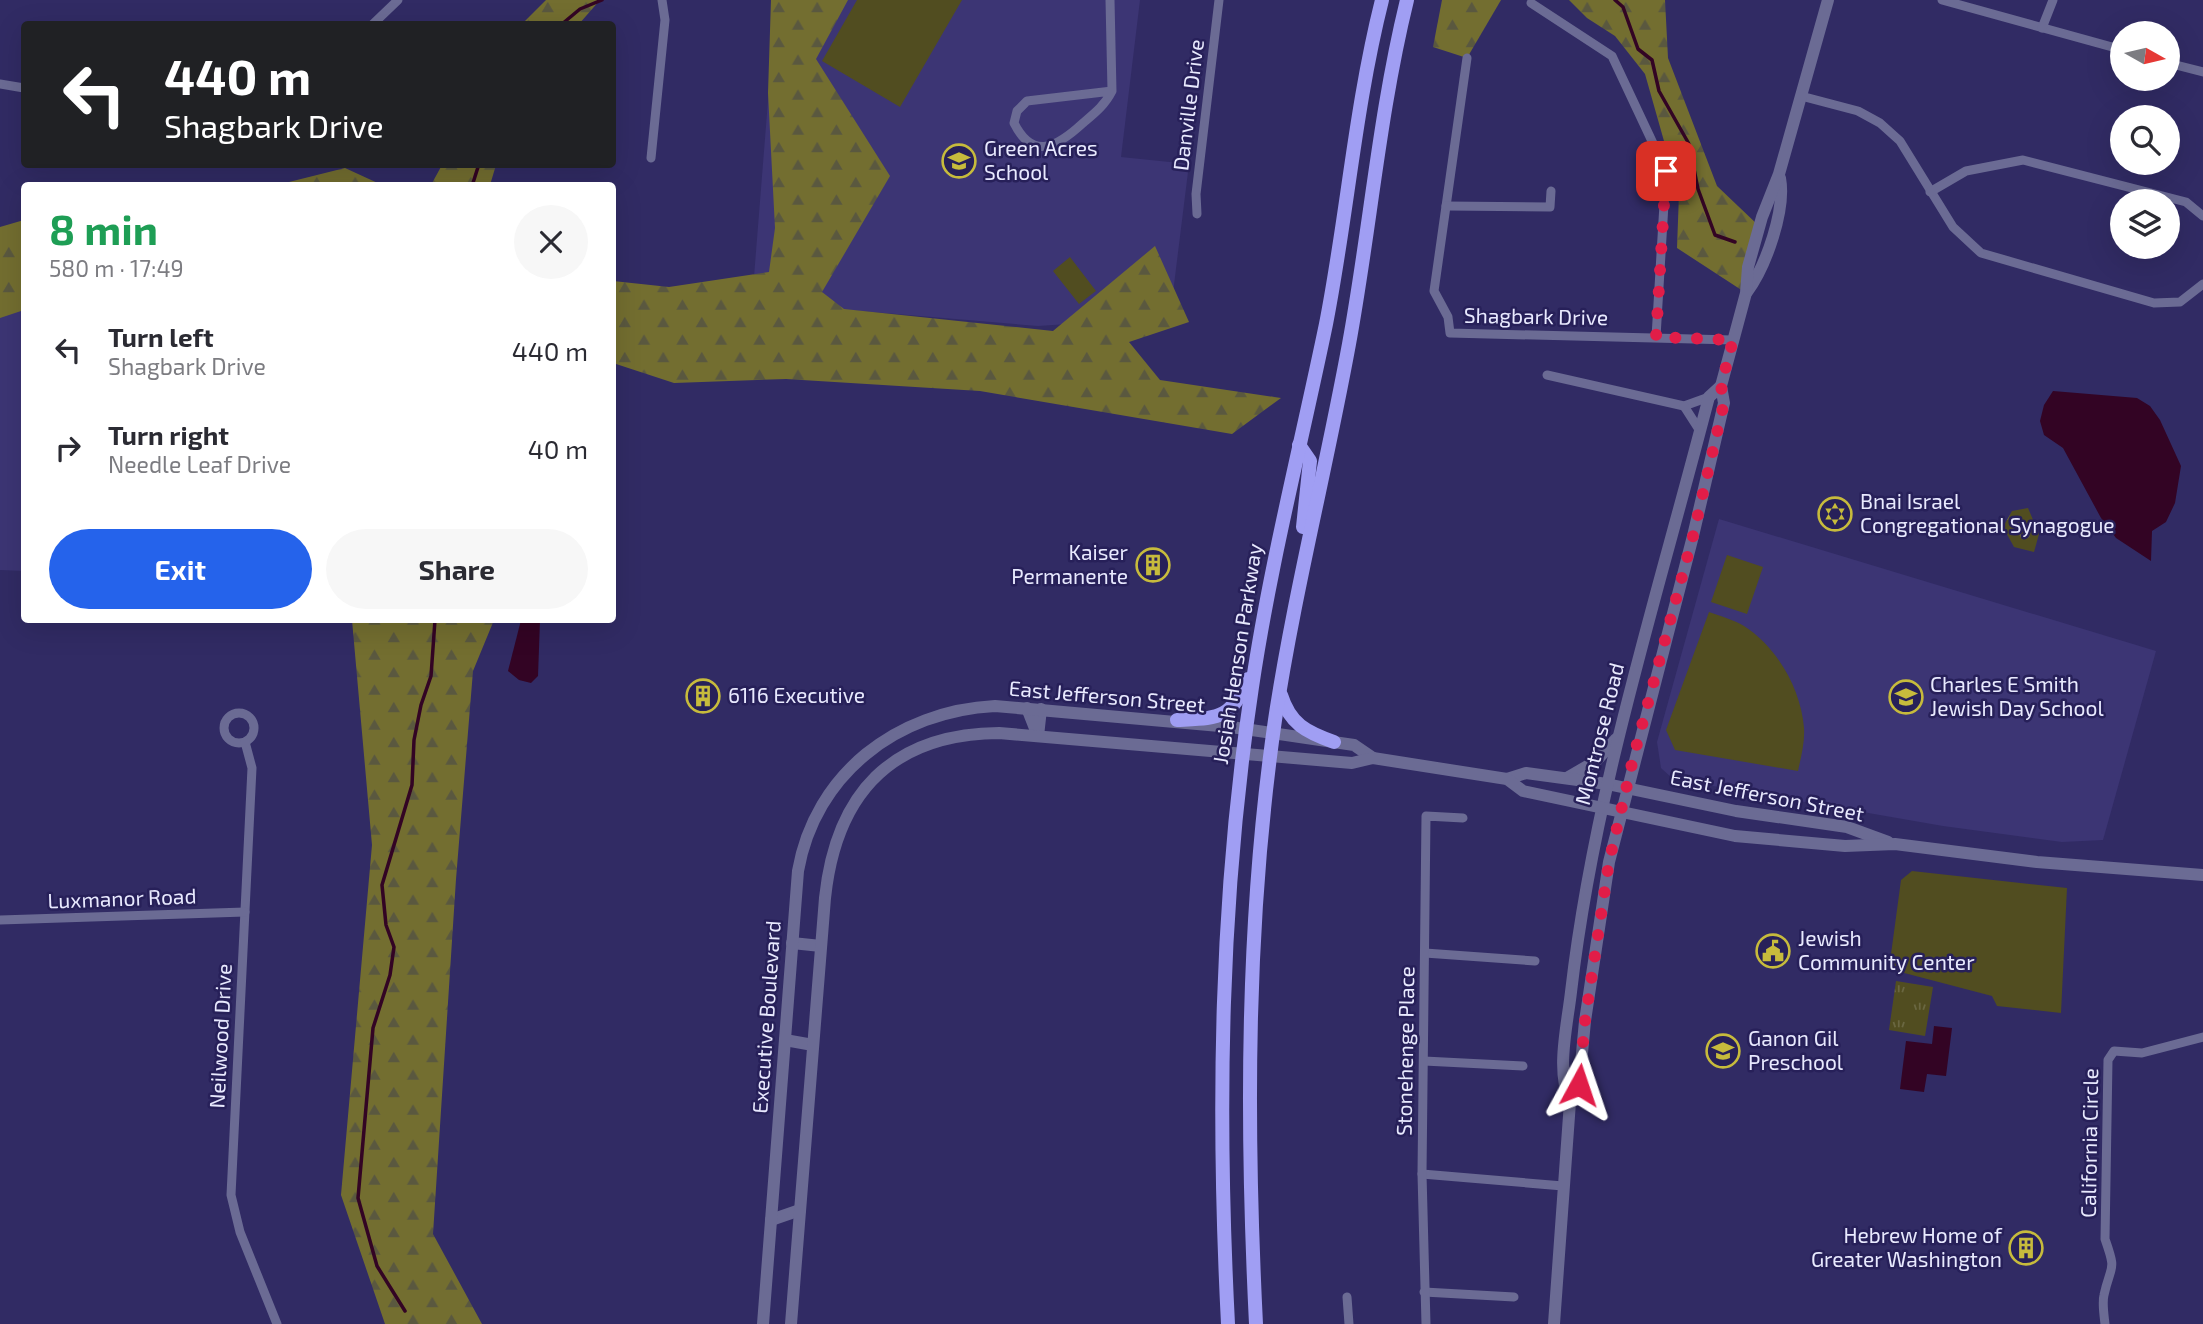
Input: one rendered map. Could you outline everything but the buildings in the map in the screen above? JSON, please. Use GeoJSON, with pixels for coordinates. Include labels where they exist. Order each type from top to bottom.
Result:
{"type":"FeatureCollection","features":[{"type":"Feature","properties":{"kind":"main road","name":"Josiah Henson Parkway"},"geometry":{"type":"LineString","coordinates":[[1228,1324],[1221,1128],[1222,1006],[1231,849],[1255,662],[1331,296],[1361,99],[1382,0]]}},
{"type":"Feature","properties":{"kind":"main road"},"geometry":{"type":"LineString","coordinates":[[1256,1324],[1250,1154],[1251,1047],[1260,850],[1273,733],[1303,560],[1348,350],[1381,121],[1407,0]]}},
{"type":"Feature","properties":{"kind":"main road"},"geometry":{"type":"LineString","coordinates":[[1299,445],[1310,461],[1303,519],[1303,560]]}},
{"type":"Feature","properties":{"kind":"main road"},"geometry":{"type":"LineString","coordinates":[[1177,720],[1212,719],[1229,712],[1238,700],[1255,662]]}},
{"type":"Feature","properties":{"kind":"main road"},"geometry":{"type":"LineString","coordinates":[[1279,692],[1292,721],[1313,735],[1334,742]]}},
{"type":"Feature","properties":{"kind":"street"},"geometry":{"type":"LineString","coordinates":[[376,21],[398,0]]}},
{"type":"Feature","properties":{"kind":"street"},"geometry":{"type":"LineString","coordinates":[[651,158],[665,20],[662,0]]}},
{"type":"Feature","properties":{"kind":"street"},"geometry":{"type":"LineString","coordinates":[[1110,0],[1112,91],[1105,104],[1077,129],[1047,147],[1033,146],[1021,138],[1014,122],[1017,111],[1027,101],[1112,91]]}},
{"type":"Feature","properties":{"kind":"street","name":"Danville Drive"},"geometry":{"type":"LineString","coordinates":[[1197,214],[1196,194],[1219,0]]}},
{"type":"Feature","properties":{"kind":"street","name":"Montrose Road"},"geometry":{"type":"LineString","coordinates":[[1554,1324],[1570,1102],[1579,1085],[1597,937],[1620,812],[1693,536],[1724,403],[1721,386],[1746,293],[1748,267],[1759,226],[1779,174],[1828,0]]}},
{"type":"Feature","properties":{"kind":"street"},"geometry":{"type":"LineString","coordinates":[[1942,0],[2110,46]]}},
{"type":"Feature","properties":{"kind":"street"},"geometry":{"type":"LineString","coordinates":[[2042,28],[2053,0]]}},
{"type":"Feature","properties":{"kind":"street"},"geometry":{"type":"LineString","coordinates":[[1531,3],[1612,56],[1666,171],[1656,337]]}},
{"type":"Feature","properties":{"kind":"street","name":"Shagbark Drive"},"geometry":{"type":"LineString","coordinates":[[1467,58],[1434,291],[1448,317],[1450,333],[1733,340]]}},
{"type":"Feature","properties":{"kind":"street"},"geometry":{"type":"LineString","coordinates":[[2180,65],[2203,72]]}},
{"type":"Feature","properties":{"kind":"street"},"geometry":{"type":"LineString","coordinates":[[0,84],[21,88]]}},
{"type":"Feature","properties":{"kind":"street"},"geometry":{"type":"LineString","coordinates":[[1801,96],[1858,111],[1880,123],[1900,141],[1953,227],[1981,253],[2154,303],[2180,302],[2203,284]]}},
{"type":"Feature","properties":{"kind":"street"},"geometry":{"type":"LineString","coordinates":[[1930,192],[1966,171],[1989,164],[2023,160],[2186,202],[2203,216]]}},
{"type":"Feature","properties":{"kind":"street"},"geometry":{"type":"LineString","coordinates":[[1446,206],[1550,207],[1551,191]]}},
{"type":"Feature","properties":{"kind":"street"},"geometry":{"type":"LineString","coordinates":[[1547,375],[1684,406],[1709,397],[1721,386]]}},
{"type":"Feature","properties":{"kind":"street","name":"Montrose Road"},"geometry":{"type":"LineString","coordinates":[[1570,1102],[1563,1085],[1568,1018],[1584,896],[1601,807],[1709,397]]}},
{"type":"Feature","properties":{"kind":"street"},"geometry":{"type":"LineString","coordinates":[[1684,406],[1700,431]]}},
{"type":"Feature","properties":{"kind":"street","name":"East Jefferson Street"},"geometry":{"type":"LineString","coordinates":[[881,741],[916,722],[945,713],[981,707],[1027,708],[1177,720],[1246,729],[1354,746],[1373,758]]}},
{"type":"Feature","properties":{"kind":"street"},"geometry":{"type":"LineString","coordinates":[[1027,708],[1038,736]]}},
{"type":"Feature","properties":{"kind":"street"},"geometry":{"type":"LineString","coordinates":[[1038,736],[1041,709]]}},
{"type":"Feature","properties":{"kind":"street","name":"East Jefferson Street"},"geometry":{"type":"LineString","coordinates":[[821,946],[828,870],[836,837],[860,794],[897,759],[931,744],[965,736],[999,733],[1271,754],[1352,763],[1373,758],[1507,779],[1525,773],[1607,784],[1736,811],[1847,827],[1895,844]]}},
{"type":"Feature","properties":{"kind":"street"},"geometry":{"type":"LineString","coordinates":[[1567,778],[1596,761],[1619,736]]}},
{"type":"Feature","properties":{"kind":"street","name":"Executive Boulevard"},"geometry":{"type":"LineString","coordinates":[[763,1324],[798,872],[810,826],[833,785],[881,741]]}},
{"type":"Feature","properties":{"kind":"street","name":"Neilwood Drive"},"geometry":{"type":"LineString","coordinates":[[245,742],[252,768],[231,1195],[240,1232],[277,1324]]}},
{"type":"Feature","properties":{"kind":"street","name":"East Jefferson Street"},"geometry":{"type":"LineString","coordinates":[[1507,779],[1523,792],[1735,836],[1845,846],[1895,844],[2037,862],[2203,875]]}},
{"type":"Feature","properties":{"kind":"street","name":"Stonehenge Place"},"geometry":{"type":"LineString","coordinates":[[1426,1324],[1422,1174],[1426,816],[1463,818]]}},
{"type":"Feature","properties":{"kind":"street","name":"Luxmanor Road"},"geometry":{"type":"LineString","coordinates":[[0,920],[244,912]]}},
{"type":"Feature","properties":{"kind":"street"},"geometry":{"type":"LineString","coordinates":[[791,1324],[821,946],[792,943]]}},
{"type":"Feature","properties":{"kind":"street"},"geometry":{"type":"LineString","coordinates":[[1425,953],[1535,961]]}},
{"type":"Feature","properties":{"kind":"street","name":"California Circle"},"geometry":{"type":"LineString","coordinates":[[2105,1324],[2104,1295],[2113,1275],[2113,1262],[2105,1239],[2108,1060],[2114,1051],[2143,1053],[2203,1037]]}},
{"type":"Feature","properties":{"kind":"street"},"geometry":{"type":"LineString","coordinates":[[785,1040],[813,1045]]}},
{"type":"Feature","properties":{"kind":"street"},"geometry":{"type":"LineString","coordinates":[[1424,1061],[1523,1066]]}},
{"type":"Feature","properties":{"kind":"street"},"geometry":{"type":"LineString","coordinates":[[1422,1174],[1563,1186]]}},
{"type":"Feature","properties":{"kind":"street"},"geometry":{"type":"LineString","coordinates":[[771,1220],[800,1210]]}},
{"type":"Feature","properties":{"kind":"street"},"geometry":{"type":"LineString","coordinates":[[1424,1293],[1514,1297]]}},
{"type":"Feature","properties":{"kind":"street"},"geometry":{"type":"LineString","coordinates":[[1347,1297],[1349,1324]]}},
{"type":"Feature","properties":{"kind":"shaded area","name":"Green Acres School"},"geometry":{"type":"Polygon","coordinates":[[[776,0],[1140,0],[1121,157],[1189,164],[1170,317],[1038,326],[752,302],[776,0]]]}},
{"type":"Feature","properties":{"kind":"shaded area"},"geometry":{"type":"Polygon","coordinates":[[[21,254],[21,571],[0,570],[0,257],[21,254]]]}},
{"type":"Feature","properties":{"kind":"shaded area"},"geometry":{"type":"Polygon","coordinates":[[[2053,391],[2137,398],[2150,406],[2160,420],[2181,466],[2175,503],[2166,522],[2152,531],[2151,561],[2116,538],[2101,518],[2063,448],[2044,435],[2040,421],[2044,405],[2053,391]]]}},
{"type":"Feature","properties":{"kind":"shaded area","name":"Charles E Smith Jewish Day School"},"geometry":{"type":"Polygon","coordinates":[[[1719,519],[2156,651],[2103,840],[2062,842],[1943,826],[1673,779],[1661,768],[1657,742],[1719,519]]]}},
{"type":"Feature","properties":{"kind":"shaded area"},"geometry":{"type":"Polygon","coordinates":[[[520,623],[540,623],[538,676],[531,683],[519,680],[508,671],[520,623]]]}},
{"type":"Feature","properties":{"kind":"shaded area"},"geometry":{"type":"Polygon","coordinates":[[[1934,1026],[1952,1028],[1946,1076],[1927,1074],[1924,1092],[1900,1089],[1906,1041],[1932,1044],[1934,1026]]]}},
{"type":"Feature","properties":{"kind":"green space"},"geometry":{"type":"Polygon","coordinates":[[[546,0],[600,0],[582,21],[525,21],[546,0]]]}},
{"type":"Feature","properties":{"kind":"green space"},"geometry":{"type":"Polygon","coordinates":[[[771,0],[848,0],[816,59],[890,176],[822,292],[844,309],[1053,331],[1155,246],[1189,322],[1129,342],[1160,380],[1281,398],[1232,434],[980,391],[786,379],[674,383],[616,364],[616,281],[669,287],[769,272],[775,228],[768,93],[771,0]]]}},
{"type":"Feature","properties":{"kind":"green space"},"geometry":{"type":"Polygon","coordinates":[[[857,0],[962,0],[900,107],[822,61],[857,0]]]}},
{"type":"Feature","properties":{"kind":"green space"},"geometry":{"type":"Polygon","coordinates":[[[1442,0],[1501,0],[1467,58],[1433,47],[1442,0]]]}},
{"type":"Feature","properties":{"kind":"green space"},"geometry":{"type":"Polygon","coordinates":[[[1569,0],[1665,0],[1668,58],[1717,186],[1759,226],[1746,293],[1677,248],[1679,194],[1645,74],[1615,36],[1587,18],[1569,0]]]}},
{"type":"Feature","properties":{"kind":"green space"},"geometry":{"type":"Polygon","coordinates":[[[345,168],[375,182],[289,182],[345,168]]]}},
{"type":"Feature","properties":{"kind":"green space"},"geometry":{"type":"Polygon","coordinates":[[[440,168],[495,168],[491,182],[433,182],[440,168]]]}},
{"type":"Feature","properties":{"kind":"green space"},"geometry":{"type":"Polygon","coordinates":[[[21,221],[21,311],[0,318],[0,227],[21,221]]]}},
{"type":"Feature","properties":{"kind":"green space"},"geometry":{"type":"Polygon","coordinates":[[[1070,257],[1096,291],[1079,304],[1053,271],[1070,257]]]}},
{"type":"Feature","properties":{"kind":"green space"},"geometry":{"type":"Polygon","coordinates":[[[2028,508],[2039,534],[2034,552],[2014,547],[2003,527],[2012,511],[2028,508]]]}},
{"type":"Feature","properties":{"kind":"green space"},"geometry":{"type":"Polygon","coordinates":[[[1727,555],[1763,567],[1747,614],[1711,602],[1727,555]]]}},
{"type":"Feature","properties":{"kind":"green space"},"geometry":{"type":"Polygon","coordinates":[[[1709,612],[1740,624],[1756,635],[1777,657],[1785,670],[1798,699],[1804,728],[1798,771],[1675,750],[1666,730],[1709,612]]]}},
{"type":"Feature","properties":{"kind":"green space"},"geometry":{"type":"Polygon","coordinates":[[[352,623],[493,623],[473,671],[456,879],[433,1234],[482,1324],[385,1324],[341,1195],[372,845],[352,623]]]}},
{"type":"Feature","properties":{"kind":"green space"},"geometry":{"type":"Polygon","coordinates":[[[1912,871],[2067,888],[2061,1013],[1997,1006],[1992,996],[1889,969],[1901,880],[1912,871]]]}},
{"type":"Feature","properties":{"kind":"green space"},"geometry":{"type":"Polygon","coordinates":[[[1896,981],[1933,987],[1925,1036],[1889,1030],[1896,981]]]}},
{"type":"Feature","properties":{"kind":"waterway"},"geometry":{"type":"LineString","coordinates":[[566,21],[580,9],[602,0]]}},
{"type":"Feature","properties":{"kind":"waterway"},"geometry":{"type":"LineString","coordinates":[[1615,0],[1623,7],[1638,49],[1652,60],[1659,91],[1689,144],[1698,189],[1715,235],[1735,242]]}},
{"type":"Feature","properties":{"kind":"waterway"},"geometry":{"type":"LineString","coordinates":[[473,182],[478,168]]}},
{"type":"Feature","properties":{"kind":"waterway"},"geometry":{"type":"LineString","coordinates":[[405,1311],[377,1266],[358,1198],[373,1028],[390,975],[394,947],[386,925],[382,885],[412,785],[414,740],[421,705],[431,676],[435,623]]}},
{"type":"Feature","properties":{"kind":"place","name":"Green Acres School"},"geometry":{"type":"Point","coordinates":[959,161]}},
{"type":"Feature","properties":{"kind":"place","name":"Bnai Israel Congregational Synagogue"},"geometry":{"type":"Point","coordinates":[1835,514]}},
{"type":"Feature","properties":{"kind":"place","name":"Kaiser Permanente"},"geometry":{"type":"Point","coordinates":[1153,565]}},
{"type":"Feature","properties":{"kind":"place","name":"6116 Executive"},"geometry":{"type":"Point","coordinates":[703,696]}},
{"type":"Feature","properties":{"kind":"place","name":"Charles E Smith Jewish Day School"},"geometry":{"type":"Point","coordinates":[1906,697]}},
{"type":"Feature","properties":{"kind":"place","name":"Jewish Community Center"},"geometry":{"type":"Point","coordinates":[1773,951]}},
{"type":"Feature","properties":{"kind":"place","name":"Ganon Gil Preschool"},"geometry":{"type":"Point","coordinates":[1723,1051]}},
{"type":"Feature","properties":{"kind":"place","name":"Hebrew Home of Greater Washington"},"geometry":{"type":"Point","coordinates":[2026,1248]}},
{"type":"Feature","properties":{"kind":"route"},"geometry":{"type":"LineString","coordinates":[[1579,1085],[1585,1021],[1609,862],[1634,755],[1693,536],[1724,403],[1721,386],[1733,340],[1656,337],[1666,171]]}}]}
